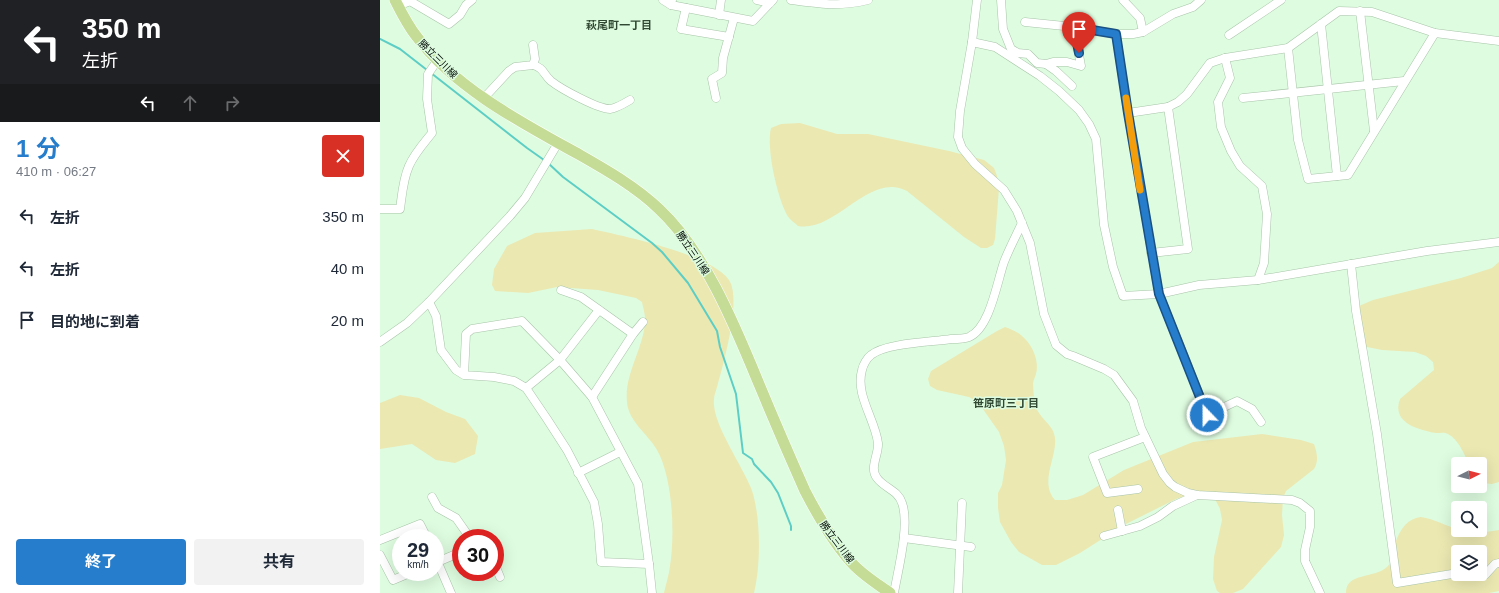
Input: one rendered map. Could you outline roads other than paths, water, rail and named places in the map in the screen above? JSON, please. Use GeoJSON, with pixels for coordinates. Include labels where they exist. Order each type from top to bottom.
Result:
{"type":"FeatureCollection","features":[{"type":"Feature","properties":{"kind":"main road","name":"勝立三川線"},"geometry":{"type":"LineString","coordinates":[[397,3],[416,37],[437,61],[461,82],[484,98],[634,188],[660,210],[679,231],[698,257],[739,336],[804,491],[816,512],[851,562],[865,575],[890,593]]}},
{"type":"Feature","properties":{"kind":"street"},"geometry":{"type":"LineString","coordinates":[[397,3],[410,1],[449,24],[460,16],[466,5],[472,0]]}},
{"type":"Feature","properties":{"kind":"street"},"geometry":{"type":"LineString","coordinates":[[663,0],[686,8],[753,21],[772,2]]}},
{"type":"Feature","properties":{"kind":"street"},"geometry":{"type":"LineString","coordinates":[[719,15],[721,0]]}},
{"type":"Feature","properties":{"kind":"street"},"geometry":{"type":"LineString","coordinates":[[757,0],[772,2]]}},
{"type":"Feature","properties":{"kind":"street"},"geometry":{"type":"LineString","coordinates":[[791,0],[831,5],[856,3],[868,0]]}},
{"type":"Feature","properties":{"kind":"street"},"geometry":{"type":"LineString","coordinates":[[977,0],[972,42],[960,111],[958,137],[962,148],[975,164],[1004,190],[1017,211],[1030,243],[1044,314],[1056,345],[1067,354],[1099,366],[1114,375],[1134,401],[1145,436],[1160,468],[1170,483],[1188,493],[1197,495],[1292,500],[1300,503],[1310,511],[1310,526],[1305,550],[1305,561],[1320,593]]}},
{"type":"Feature","properties":{"kind":"street"},"geometry":{"type":"LineString","coordinates":[[1001,0],[1003,28],[1011,50],[1018,53],[1028,54],[1037,63],[1046,64],[1052,62],[1067,62],[1081,66],[1074,27]]}},
{"type":"Feature","properties":{"kind":"street"},"geometry":{"type":"LineString","coordinates":[[1123,0],[1140,18],[1143,32]]}},
{"type":"Feature","properties":{"kind":"street"},"geometry":{"type":"LineString","coordinates":[[1025,22],[1074,27],[1116,34],[1143,32],[1173,14],[1193,7],[1201,0]]}},
{"type":"Feature","properties":{"kind":"street"},"geometry":{"type":"LineString","coordinates":[[1229,35],[1280,0]]}},
{"type":"Feature","properties":{"kind":"street"},"geometry":{"type":"LineString","coordinates":[[686,8],[681,29],[729,37]]}},
{"type":"Feature","properties":{"kind":"street"},"geometry":{"type":"LineString","coordinates":[[1128,113],[1168,107],[1178,102],[1187,94],[1210,63],[1225,58],[1288,48],[1339,11],[1372,12],[1434,33],[1499,41]]}},
{"type":"Feature","properties":{"kind":"street"},"geometry":{"type":"LineString","coordinates":[[1360,11],[1374,131]]}},
{"type":"Feature","properties":{"kind":"street"},"geometry":{"type":"LineString","coordinates":[[716,98],[712,79],[722,73],[723,58],[734,18]]}},
{"type":"Feature","properties":{"kind":"street"},"geometry":{"type":"LineString","coordinates":[[1321,24],[1337,176]]}},
{"type":"Feature","properties":{"kind":"street"},"geometry":{"type":"LineString","coordinates":[[1288,48],[1298,140],[1308,179],[1348,175],[1434,33]]}},
{"type":"Feature","properties":{"kind":"street"},"geometry":{"type":"LineString","coordinates":[[1116,34],[1151,253],[1159,294],[1211,424]]}},
{"type":"Feature","properties":{"kind":"street"},"geometry":{"type":"LineString","coordinates":[[972,42],[995,47],[1040,76],[1059,91],[1083,115],[1089,124],[1096,139],[1104,225],[1113,267],[1124,296],[1159,294],[1199,285],[1258,280],[1427,251],[1499,242]]}},
{"type":"Feature","properties":{"kind":"street"},"geometry":{"type":"LineString","coordinates":[[533,45],[535,59],[533,65]]}},
{"type":"Feature","properties":{"kind":"street"},"geometry":{"type":"LineString","coordinates":[[1225,58],[1230,78],[1218,102],[1221,127],[1231,151],[1240,166],[1262,186],[1265,199],[1267,214],[1264,263],[1258,280]]}},
{"type":"Feature","properties":{"kind":"street"},"geometry":{"type":"LineString","coordinates":[[380,209],[400,209],[408,166],[415,154],[432,133],[427,99],[428,74],[437,61]]}},
{"type":"Feature","properties":{"kind":"street"},"geometry":{"type":"LineString","coordinates":[[1046,64],[1072,86]]}},
{"type":"Feature","properties":{"kind":"street"},"geometry":{"type":"LineString","coordinates":[[484,98],[509,71],[515,67],[533,65],[540,67],[550,81],[569,93],[600,107],[611,109],[630,100]]}},
{"type":"Feature","properties":{"kind":"street"},"geometry":{"type":"LineString","coordinates":[[1243,98],[1404,81]]}},
{"type":"Feature","properties":{"kind":"street"},"geometry":{"type":"LineString","coordinates":[[1151,253],[1188,249],[1168,107]]}},
{"type":"Feature","properties":{"kind":"street"},"geometry":{"type":"LineString","coordinates":[[380,342],[407,323],[429,302],[510,216],[525,198],[558,143]]}},
{"type":"Feature","properties":{"kind":"street"},"geometry":{"type":"LineString","coordinates":[[894,593],[904,538],[905,524],[902,503],[895,492],[877,479],[873,472],[878,446],[877,437],[868,414],[860,385],[861,370],[866,360],[879,350],[893,346],[969,337],[980,329],[986,316],[1004,262],[1022,223]]}},
{"type":"Feature","properties":{"kind":"street"},"geometry":{"type":"LineString","coordinates":[[1351,264],[1356,311],[1378,441],[1397,583],[1451,574]]}},
{"type":"Feature","properties":{"kind":"street"},"geometry":{"type":"LineString","coordinates":[[561,290],[581,297],[633,334]]}},
{"type":"Feature","properties":{"kind":"street"},"geometry":{"type":"LineString","coordinates":[[429,302],[436,316],[441,350],[456,370],[464,375],[494,377],[514,381],[526,388],[567,450],[594,502],[598,524],[601,562],[649,564]]}},
{"type":"Feature","properties":{"kind":"street"},"geometry":{"type":"LineString","coordinates":[[526,388],[560,360],[599,310]]}},
{"type":"Feature","properties":{"kind":"street"},"geometry":{"type":"LineString","coordinates":[[464,375],[466,334],[472,329],[522,321],[560,360],[592,397],[638,484],[652,593]]}},
{"type":"Feature","properties":{"kind":"street"},"geometry":{"type":"LineString","coordinates":[[592,397],[633,334],[643,322]]}},
{"type":"Feature","properties":{"kind":"street"},"geometry":{"type":"LineString","coordinates":[[1207,415],[1237,401],[1252,409],[1261,422]]}},
{"type":"Feature","properties":{"kind":"street"},"geometry":{"type":"LineString","coordinates":[[1138,489],[1108,493],[1093,457],[1145,436]]}},
{"type":"Feature","properties":{"kind":"street"},"geometry":{"type":"LineString","coordinates":[[578,473],[620,452]]}},
{"type":"Feature","properties":{"kind":"street"},"geometry":{"type":"LineString","coordinates":[[1104,536],[1140,526],[1158,517],[1173,506],[1197,495]]}},
{"type":"Feature","properties":{"kind":"street"},"geometry":{"type":"LineString","coordinates":[[432,497],[438,508],[456,518],[464,529]]}},
{"type":"Feature","properties":{"kind":"street"},"geometry":{"type":"LineString","coordinates":[[958,593],[962,503]]}},
{"type":"Feature","properties":{"kind":"street"},"geometry":{"type":"LineString","coordinates":[[1118,510],[1122,531]]}},
{"type":"Feature","properties":{"kind":"street"},"geometry":{"type":"LineString","coordinates":[[408,529],[420,524],[422,529]]}},
{"type":"Feature","properties":{"kind":"street"},"geometry":{"type":"LineString","coordinates":[[380,540],[392,535]]}},
{"type":"Feature","properties":{"kind":"street"},"geometry":{"type":"LineString","coordinates":[[904,538],[971,547]]}},
{"type":"Feature","properties":{"kind":"street"},"geometry":{"type":"LineString","coordinates":[[380,555],[392,578]]}},
{"type":"Feature","properties":{"kind":"street"},"geometry":{"type":"LineString","coordinates":[[1487,573],[1495,564],[1499,563]]}},
{"type":"Feature","properties":{"kind":"street"},"geometry":{"type":"LineString","coordinates":[[444,578],[451,593]]}},
{"type":"Feature","properties":{"kind":"waterway"},"geometry":{"type":"LineString","coordinates":[[380,39],[400,49],[427,70]]}},
{"type":"Feature","properties":{"kind":"waterway"},"geometry":{"type":"LineString","coordinates":[[431,73],[544,160]]}},
{"type":"Feature","properties":{"kind":"waterway"},"geometry":{"type":"LineString","coordinates":[[548,163],[563,177],[652,243],[662,252],[688,283],[717,331],[720,347],[736,394],[743,453],[752,459],[754,464],[771,482],[778,493],[791,526],[791,530]]}},
{"type":"Feature","properties":{"kind":"district","name":"萩尾町一丁目"},"geometry":{"type":"Point","coordinates":[619,25]}},
{"type":"Feature","properties":{"kind":"district","name":"笹原町三丁目"},"geometry":{"type":"Point","coordinates":[1006,403]}}]}
